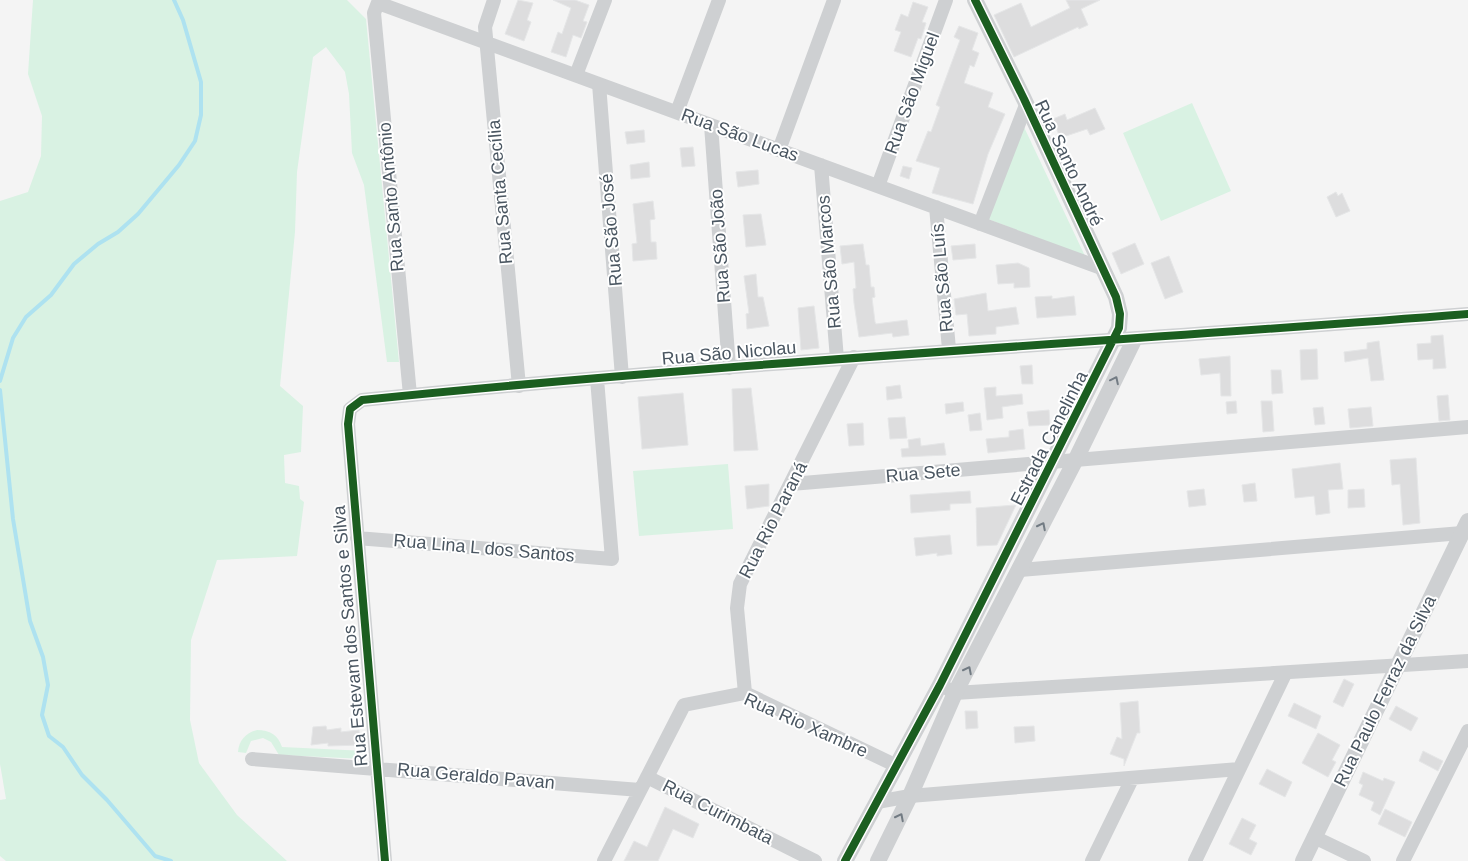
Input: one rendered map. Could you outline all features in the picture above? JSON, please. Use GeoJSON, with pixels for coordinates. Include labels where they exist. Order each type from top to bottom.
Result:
{"type":"FeatureCollection","features":[{"type":"Feature","properties":{"kind":"street","name":"Rua Santa Cecília"},"geometry":{"type":"LineString","coordinates":[[494,0],[485,27],[519,386]]}},
{"type":"Feature","properties":{"kind":"street"},"geometry":{"type":"LineString","coordinates":[[576,75],[605,0]]}},
{"type":"Feature","properties":{"kind":"street"},"geometry":{"type":"LineString","coordinates":[[677,112],[718,0]]}},
{"type":"Feature","properties":{"kind":"street"},"geometry":{"type":"LineString","coordinates":[[779,150],[834,0]]}},
{"type":"Feature","properties":{"kind":"street","name":"Rua São Miguel"},"geometry":{"type":"LineString","coordinates":[[878,186],[946,0]]}},
{"type":"Feature","properties":{"kind":"street","name":"Rua Santo André"},"geometry":{"type":"LineString","coordinates":[[975,0],[1116,297],[1120,314],[1119,328],[1114,341]]}},
{"type":"Feature","properties":{"kind":"street","name":"Rua São Lucas"},"geometry":{"type":"LineString","coordinates":[[378,1],[1101,268]]}},
{"type":"Feature","properties":{"kind":"street","name":"Rua Santo Antônio"},"geometry":{"type":"LineString","coordinates":[[378,1],[374,13],[410,395]]}},
{"type":"Feature","properties":{"kind":"street","name":"Rua São José"},"geometry":{"type":"LineString","coordinates":[[599,84],[622,377]]}},
{"type":"Feature","properties":{"kind":"street"},"geometry":{"type":"LineString","coordinates":[[980,224],[1026,105]]}},
{"type":"Feature","properties":{"kind":"street","name":"Rua São João"},"geometry":{"type":"LineString","coordinates":[[711,125],[729,368]]}},
{"type":"Feature","properties":{"kind":"street","name":"Rua São Marcos"},"geometry":{"type":"LineString","coordinates":[[821,165],[837,359]]}},
{"type":"Feature","properties":{"kind":"street","name":"Rua São Luís"},"geometry":{"type":"LineString","coordinates":[[936,208],[949,350]]}},
{"type":"Feature","properties":{"kind":"street"},"geometry":{"type":"LineString","coordinates":[[1114,341],[1468,314]]}},
{"type":"Feature","properties":{"kind":"street","name":"Estrada Canelinha"},"geometry":{"type":"LineString","coordinates":[[878,861],[910,796],[955,694],[1020,570],[1134,340]]}},
{"type":"Feature","properties":{"kind":"street","name":"Rua São Nicolau"},"geometry":{"type":"LineString","coordinates":[[350,408],[362,400],[410,395],[854,357],[1114,341]]}},
{"type":"Feature","properties":{"kind":"street","name":"Estrada Canelinha"},"geometry":{"type":"LineString","coordinates":[[845,861],[940,685],[1114,341]]}},
{"type":"Feature","properties":{"kind":"street","name":"Rua Rio Paraná"},"geometry":{"type":"LineString","coordinates":[[744,693],[737,608],[738,590],[854,357]]}},
{"type":"Feature","properties":{"kind":"street","name":"Rua Lina L dos Santos"},"geometry":{"type":"LineString","coordinates":[[357,538],[612,559],[597,379]]}},
{"type":"Feature","properties":{"kind":"street","name":"Rua Estevam dos Santos e Silva"},"geometry":{"type":"LineString","coordinates":[[350,408],[348,424],[385,861]]}},
{"type":"Feature","properties":{"kind":"street","name":"Rua Sete"},"geometry":{"type":"LineString","coordinates":[[791,484],[1468,427]]}},
{"type":"Feature","properties":{"kind":"street"},"geometry":{"type":"LineString","coordinates":[[1020,570],[1465,527]]}},
{"type":"Feature","properties":{"kind":"street","name":"Rua Paulo Ferraz da Silva"},"geometry":{"type":"LineString","coordinates":[[1303,861],[1465,527]]}},
{"type":"Feature","properties":{"kind":"street"},"geometry":{"type":"LineString","coordinates":[[940,685],[955,694],[1468,661]]}},
{"type":"Feature","properties":{"kind":"street"},"geometry":{"type":"LineString","coordinates":[[1195,861],[1285,674]]}},
{"type":"Feature","properties":{"kind":"street","name":"Rua Rio Xambre"},"geometry":{"type":"LineString","coordinates":[[647,777],[684,705],[744,693],[897,766]]}},
{"type":"Feature","properties":{"kind":"street"},"geometry":{"type":"LineString","coordinates":[[1404,861],[1468,731]]}},
{"type":"Feature","properties":{"kind":"street","name":"Rua Geraldo Pavan"},"geometry":{"type":"LineString","coordinates":[[252,759],[640,790]]}},
{"type":"Feature","properties":{"kind":"street"},"geometry":{"type":"LineString","coordinates":[[877,802],[910,796],[1239,769]]}},
{"type":"Feature","properties":{"kind":"street"},"geometry":{"type":"LineString","coordinates":[[604,861],[647,777]]}},
{"type":"Feature","properties":{"kind":"street","name":"Rua Curimbata"},"geometry":{"type":"LineString","coordinates":[[647,777],[815,861]]}},
{"type":"Feature","properties":{"kind":"street"},"geometry":{"type":"LineString","coordinates":[[1092,861],[1132,779]]}},
{"type":"Feature","properties":{"kind":"street"},"geometry":{"type":"LineString","coordinates":[[1314,837],[1364,861]]}},
{"type":"Feature","properties":{"kind":"green space"},"geometry":{"type":"Polygon","coordinates":[[[33,0],[347,0],[366,19],[399,362],[387,362],[364,185],[352,153],[349,94],[345,72],[326,47],[313,57],[297,172],[295,232],[280,386],[303,406],[301,452],[284,455],[285,483],[299,486],[300,499],[304,502],[297,556],[217,560],[191,640],[190,720],[199,763],[237,815],[287,861],[6,861],[0,856],[0,800],[6,799],[0,764],[0,201],[28,192],[41,156],[42,116],[28,74],[33,0]]]}},
{"type":"Feature","properties":{"kind":"green space"},"geometry":{"type":"Polygon","coordinates":[[[1192,103],[1231,191],[1161,221],[1123,133],[1192,103]]]}},
{"type":"Feature","properties":{"kind":"green space"},"geometry":{"type":"Polygon","coordinates":[[[1023,125],[1085,256],[988,219],[1023,125]]]}},
{"type":"Feature","properties":{"kind":"green space"},"geometry":{"type":"Polygon","coordinates":[[[728,464],[733,529],[639,536],[633,471],[728,464]]]}},
{"type":"Feature","properties":{"kind":"green space"},"geometry":{"type":"Polygon","coordinates":[[[257,730],[273,734],[282,747],[366,751],[365,759],[279,755],[271,742],[263,738],[251,741],[246,753],[238,752],[244,738],[257,730]]]}},
{"type":"Feature","properties":{"kind":"building"},"geometry":{"type":"Polygon","coordinates":[[[518,0],[533,3],[527,20],[531,22],[524,41],[505,34],[518,0]]]}},
{"type":"Feature","properties":{"kind":"building"},"geometry":{"type":"Polygon","coordinates":[[[553,0],[575,0],[589,5],[583,21],[587,22],[581,38],[573,35],[566,57],[551,52],[558,32],[562,34],[571,8],[553,0]]]}},
{"type":"Feature","properties":{"kind":"building"},"geometry":{"type":"Polygon","coordinates":[[[1066,0],[1100,0],[1081,9],[1088,25],[1079,29],[1078,27],[1014,57],[994,15],[1021,3],[1031,27],[1070,8],[1066,0]]]}},
{"type":"Feature","properties":{"kind":"building"},"geometry":{"type":"Polygon","coordinates":[[[913,2],[928,7],[922,22],[926,23],[921,39],[918,38],[911,57],[894,51],[901,32],[895,30],[901,14],[908,17],[913,2]]]}},
{"type":"Feature","properties":{"kind":"building"},"geometry":{"type":"Polygon","coordinates":[[[959,26],[978,33],[972,50],[979,53],[974,67],[970,65],[964,83],[993,93],[988,107],[1005,114],[988,154],[973,204],[932,193],[940,168],[916,161],[928,131],[931,132],[940,107],[936,105],[960,40],[954,37],[959,26]]]}},
{"type":"Feature","properties":{"kind":"building"},"geometry":{"type":"Polygon","coordinates":[[[1095,108],[1105,129],[1090,135],[1087,129],[1060,138],[1053,119],[1065,114],[1067,120],[1095,108]]]}},
{"type":"Feature","properties":{"kind":"building"},"geometry":{"type":"Polygon","coordinates":[[[644,130],[645,142],[627,144],[625,132],[644,130]]]}},
{"type":"Feature","properties":{"kind":"building"},"geometry":{"type":"Polygon","coordinates":[[[693,147],[695,166],[682,167],[680,148],[693,147]]]}},
{"type":"Feature","properties":{"kind":"building"},"geometry":{"type":"Polygon","coordinates":[[[649,162],[650,177],[631,179],[630,165],[649,162]]]}},
{"type":"Feature","properties":{"kind":"building"},"geometry":{"type":"Polygon","coordinates":[[[903,166],[912,168],[909,179],[900,176],[903,166]]]}},
{"type":"Feature","properties":{"kind":"building"},"geometry":{"type":"Polygon","coordinates":[[[758,170],[759,184],[738,187],[736,172],[758,170]]]}},
{"type":"Feature","properties":{"kind":"building"},"geometry":{"type":"Polygon","coordinates":[[[1336,192],[1338,196],[1342,193],[1350,211],[1336,217],[1327,197],[1336,192]]]}},
{"type":"Feature","properties":{"kind":"building"},"geometry":{"type":"Polygon","coordinates":[[[653,201],[655,219],[650,220],[651,242],[656,242],[657,259],[633,261],[632,244],[637,243],[633,204],[653,201]]]}},
{"type":"Feature","properties":{"kind":"building"},"geometry":{"type":"Polygon","coordinates":[[[761,214],[766,245],[746,247],[743,215],[761,214]]]}},
{"type":"Feature","properties":{"kind":"building"},"geometry":{"type":"Polygon","coordinates":[[[1135,243],[1144,264],[1121,274],[1112,253],[1135,243]]]}},
{"type":"Feature","properties":{"kind":"building"},"geometry":{"type":"Polygon","coordinates":[[[863,244],[866,265],[869,265],[871,287],[874,287],[875,297],[872,298],[876,324],[907,320],[909,335],[893,337],[892,333],[859,337],[853,289],[856,288],[854,262],[842,264],[840,246],[863,244]]]}},
{"type":"Feature","properties":{"kind":"building"},"geometry":{"type":"Polygon","coordinates":[[[975,244],[976,258],[953,260],[951,246],[975,244]]]}},
{"type":"Feature","properties":{"kind":"building"},"geometry":{"type":"Polygon","coordinates":[[[1169,256],[1183,292],[1165,299],[1151,263],[1169,256]]]}},
{"type":"Feature","properties":{"kind":"building"},"geometry":{"type":"Polygon","coordinates":[[[1018,263],[1029,268],[1030,287],[1014,288],[1014,283],[998,284],[996,265],[1018,263]]]}},
{"type":"Feature","properties":{"kind":"building"},"geometry":{"type":"Polygon","coordinates":[[[756,274],[758,297],[763,297],[769,326],[747,329],[746,314],[749,313],[744,276],[756,274]]]}},
{"type":"Feature","properties":{"kind":"building"},"geometry":{"type":"Polygon","coordinates":[[[986,293],[988,311],[1016,307],[1019,324],[996,327],[996,334],[969,336],[967,314],[956,315],[954,299],[986,293]]]}},
{"type":"Feature","properties":{"kind":"building"},"geometry":{"type":"Polygon","coordinates":[[[1052,296],[1052,299],[1074,296],[1076,315],[1037,318],[1035,297],[1052,296]]]}},
{"type":"Feature","properties":{"kind":"building"},"geometry":{"type":"Polygon","coordinates":[[[814,306],[819,348],[801,350],[798,308],[814,306]]]}},
{"type":"Feature","properties":{"kind":"building"},"geometry":{"type":"Polygon","coordinates":[[[1443,335],[1446,368],[1433,369],[1433,359],[1418,360],[1417,344],[1431,343],[1431,336],[1443,335]]]}},
{"type":"Feature","properties":{"kind":"building"},"geometry":{"type":"Polygon","coordinates":[[[1379,341],[1384,380],[1371,381],[1368,358],[1345,362],[1344,352],[1367,349],[1367,343],[1379,341]]]}},
{"type":"Feature","properties":{"kind":"building"},"geometry":{"type":"Polygon","coordinates":[[[1317,349],[1318,379],[1301,380],[1300,350],[1317,349]]]}},
{"type":"Feature","properties":{"kind":"building"},"geometry":{"type":"Polygon","coordinates":[[[1230,356],[1231,396],[1221,396],[1220,373],[1201,375],[1199,359],[1230,356]]]}},
{"type":"Feature","properties":{"kind":"building"},"geometry":{"type":"Polygon","coordinates":[[[1032,365],[1033,384],[1022,384],[1020,366],[1032,365]]]}},
{"type":"Feature","properties":{"kind":"building"},"geometry":{"type":"Polygon","coordinates":[[[1271,370],[1281,370],[1283,393],[1272,394],[1271,370]]]}},
{"type":"Feature","properties":{"kind":"building"},"geometry":{"type":"Polygon","coordinates":[[[900,385],[902,398],[887,400],[886,387],[900,385]]]}},
{"type":"Feature","properties":{"kind":"building"},"geometry":{"type":"Polygon","coordinates":[[[996,387],[996,396],[1022,394],[1023,404],[1002,407],[1003,418],[987,420],[984,388],[996,387]]]}},
{"type":"Feature","properties":{"kind":"building"},"geometry":{"type":"Polygon","coordinates":[[[751,388],[758,450],[734,451],[732,389],[751,388]]]}},
{"type":"Feature","properties":{"kind":"building"},"geometry":{"type":"Polygon","coordinates":[[[683,393],[688,445],[642,449],[638,397],[683,393]]]}},
{"type":"Feature","properties":{"kind":"building"},"geometry":{"type":"Polygon","coordinates":[[[1448,395],[1450,420],[1439,421],[1437,396],[1448,395]]]}},
{"type":"Feature","properties":{"kind":"building"},"geometry":{"type":"Polygon","coordinates":[[[1236,401],[1237,413],[1227,414],[1226,402],[1236,401]]]}},
{"type":"Feature","properties":{"kind":"building"},"geometry":{"type":"Polygon","coordinates":[[[1261,401],[1272,401],[1274,431],[1263,432],[1261,401]]]}},
{"type":"Feature","properties":{"kind":"building"},"geometry":{"type":"Polygon","coordinates":[[[963,402],[964,411],[946,414],[945,404],[963,402]]]}},
{"type":"Feature","properties":{"kind":"building"},"geometry":{"type":"Polygon","coordinates":[[[1323,407],[1325,424],[1315,425],[1313,408],[1323,407]]]}},
{"type":"Feature","properties":{"kind":"building"},"geometry":{"type":"Polygon","coordinates":[[[1371,407],[1373,426],[1350,428],[1348,409],[1371,407]]]}},
{"type":"Feature","properties":{"kind":"building"},"geometry":{"type":"Polygon","coordinates":[[[1049,410],[1050,425],[1029,426],[1027,412],[1049,410]]]}},
{"type":"Feature","properties":{"kind":"building"},"geometry":{"type":"Polygon","coordinates":[[[980,413],[982,430],[970,431],[968,415],[980,413]]]}},
{"type":"Feature","properties":{"kind":"building"},"geometry":{"type":"Polygon","coordinates":[[[905,417],[907,438],[890,439],[888,418],[905,417]]]}},
{"type":"Feature","properties":{"kind":"building"},"geometry":{"type":"Polygon","coordinates":[[[863,423],[864,445],[849,446],[847,424],[863,423]]]}},
{"type":"Feature","properties":{"kind":"building"},"geometry":{"type":"Polygon","coordinates":[[[1023,429],[1025,449],[988,453],[986,439],[1009,437],[1009,431],[1023,429]]]}},
{"type":"Feature","properties":{"kind":"building"},"geometry":{"type":"Polygon","coordinates":[[[920,438],[921,446],[944,443],[946,455],[902,457],[901,449],[909,448],[908,440],[920,438]]]}},
{"type":"Feature","properties":{"kind":"building"},"geometry":{"type":"Polygon","coordinates":[[[1416,458],[1420,523],[1403,525],[1400,484],[1392,485],[1390,460],[1416,458]]]}},
{"type":"Feature","properties":{"kind":"building"},"geometry":{"type":"Polygon","coordinates":[[[1340,463],[1343,489],[1328,490],[1330,513],[1316,515],[1314,496],[1295,498],[1292,469],[1340,463]]]}},
{"type":"Feature","properties":{"kind":"building"},"geometry":{"type":"Polygon","coordinates":[[[1255,483],[1257,501],[1244,502],[1242,485],[1255,483]]]}},
{"type":"Feature","properties":{"kind":"building"},"geometry":{"type":"Polygon","coordinates":[[[769,484],[769,506],[747,509],[745,486],[769,484]]]}},
{"type":"Feature","properties":{"kind":"building"},"geometry":{"type":"Polygon","coordinates":[[[1204,489],[1206,505],[1189,507],[1187,491],[1204,489]]]}},
{"type":"Feature","properties":{"kind":"building"},"geometry":{"type":"Polygon","coordinates":[[[1364,489],[1365,507],[1348,508],[1348,490],[1364,489]]]}},
{"type":"Feature","properties":{"kind":"building"},"geometry":{"type":"Polygon","coordinates":[[[970,491],[971,503],[950,504],[950,510],[911,513],[910,495],[970,491]]]}},
{"type":"Feature","properties":{"kind":"building"},"geometry":{"type":"Polygon","coordinates":[[[1016,505],[997,545],[977,546],[976,508],[1016,505]]]}},
{"type":"Feature","properties":{"kind":"building"},"geometry":{"type":"Polygon","coordinates":[[[950,535],[952,554],[937,556],[937,553],[916,556],[914,538],[950,535]]]}},
{"type":"Feature","properties":{"kind":"building"},"geometry":{"type":"Polygon","coordinates":[[[1344,679],[1354,684],[1343,707],[1333,702],[1344,679]]]}},
{"type":"Feature","properties":{"kind":"building"},"geometry":{"type":"Polygon","coordinates":[[[1138,701],[1140,733],[1137,733],[1124,766],[1124,759],[1110,754],[1117,737],[1122,739],[1120,703],[1138,701]]]}},
{"type":"Feature","properties":{"kind":"building"},"geometry":{"type":"Polygon","coordinates":[[[1294,703],[1321,716],[1316,729],[1288,716],[1294,703]]]}},
{"type":"Feature","properties":{"kind":"building"},"geometry":{"type":"Polygon","coordinates":[[[1396,706],[1418,718],[1411,731],[1389,719],[1396,706]]]}},
{"type":"Feature","properties":{"kind":"building"},"geometry":{"type":"Polygon","coordinates":[[[965,711],[977,711],[978,728],[966,729],[965,711]]]}},
{"type":"Feature","properties":{"kind":"building"},"geometry":{"type":"Polygon","coordinates":[[[326,726],[327,730],[341,728],[341,732],[359,730],[360,745],[328,746],[328,743],[311,745],[313,727],[326,726]]]}},
{"type":"Feature","properties":{"kind":"building"},"geometry":{"type":"Polygon","coordinates":[[[1034,726],[1035,741],[1015,743],[1014,727],[1034,726]]]}},
{"type":"Feature","properties":{"kind":"building"},"geometry":{"type":"Polygon","coordinates":[[[1318,733],[1340,745],[1332,760],[1336,762],[1328,777],[1302,763],[1318,733]]]}},
{"type":"Feature","properties":{"kind":"building"},"geometry":{"type":"Polygon","coordinates":[[[1423,751],[1443,761],[1438,771],[1419,761],[1423,751]]]}},
{"type":"Feature","properties":{"kind":"building"},"geometry":{"type":"Polygon","coordinates":[[[1267,769],[1292,782],[1285,797],[1259,784],[1267,769]]]}},
{"type":"Feature","properties":{"kind":"building"},"geometry":{"type":"Polygon","coordinates":[[[1363,772],[1383,781],[1384,778],[1395,782],[1380,815],[1371,810],[1374,802],[1359,795],[1363,785],[1359,783],[1363,772]]]}},
{"type":"Feature","properties":{"kind":"building"},"geometry":{"type":"Polygon","coordinates":[[[665,807],[699,824],[693,838],[673,829],[658,861],[624,861],[634,841],[647,847],[665,807]]]}},
{"type":"Feature","properties":{"kind":"building"},"geometry":{"type":"Polygon","coordinates":[[[1385,809],[1412,822],[1405,837],[1378,824],[1385,809]]]}},
{"type":"Feature","properties":{"kind":"building"},"geometry":{"type":"Polygon","coordinates":[[[1242,818],[1256,825],[1249,839],[1257,843],[1251,855],[1229,844],[1242,818]]]}},
{"type":"Feature","properties":{"kind":"waterway"},"geometry":{"type":"LineString","coordinates":[[0,381],[13,338],[26,317],[51,295],[74,264],[98,244],[118,232],[138,214],[179,165],[195,141],[201,115],[201,82],[183,20],[174,0]]}},
{"type":"Feature","properties":{"kind":"waterway"},"geometry":{"type":"LineString","coordinates":[[0,390],[13,519],[30,621],[43,657],[48,685],[42,715],[49,736],[63,747],[82,775],[107,800],[155,856],[171,861]]}},
{"type":"Feature","properties":{"kind":"cycle path"},"geometry":{"type":"LineString","coordinates":[[845,861],[940,685],[1119,328],[1120,314],[1116,297],[1024,99],[975,0]]}},
{"type":"Feature","properties":{"kind":"cycle path"},"geometry":{"type":"LineString","coordinates":[[385,861],[348,424],[350,409],[362,400],[776,364],[1468,314]]}}]}
